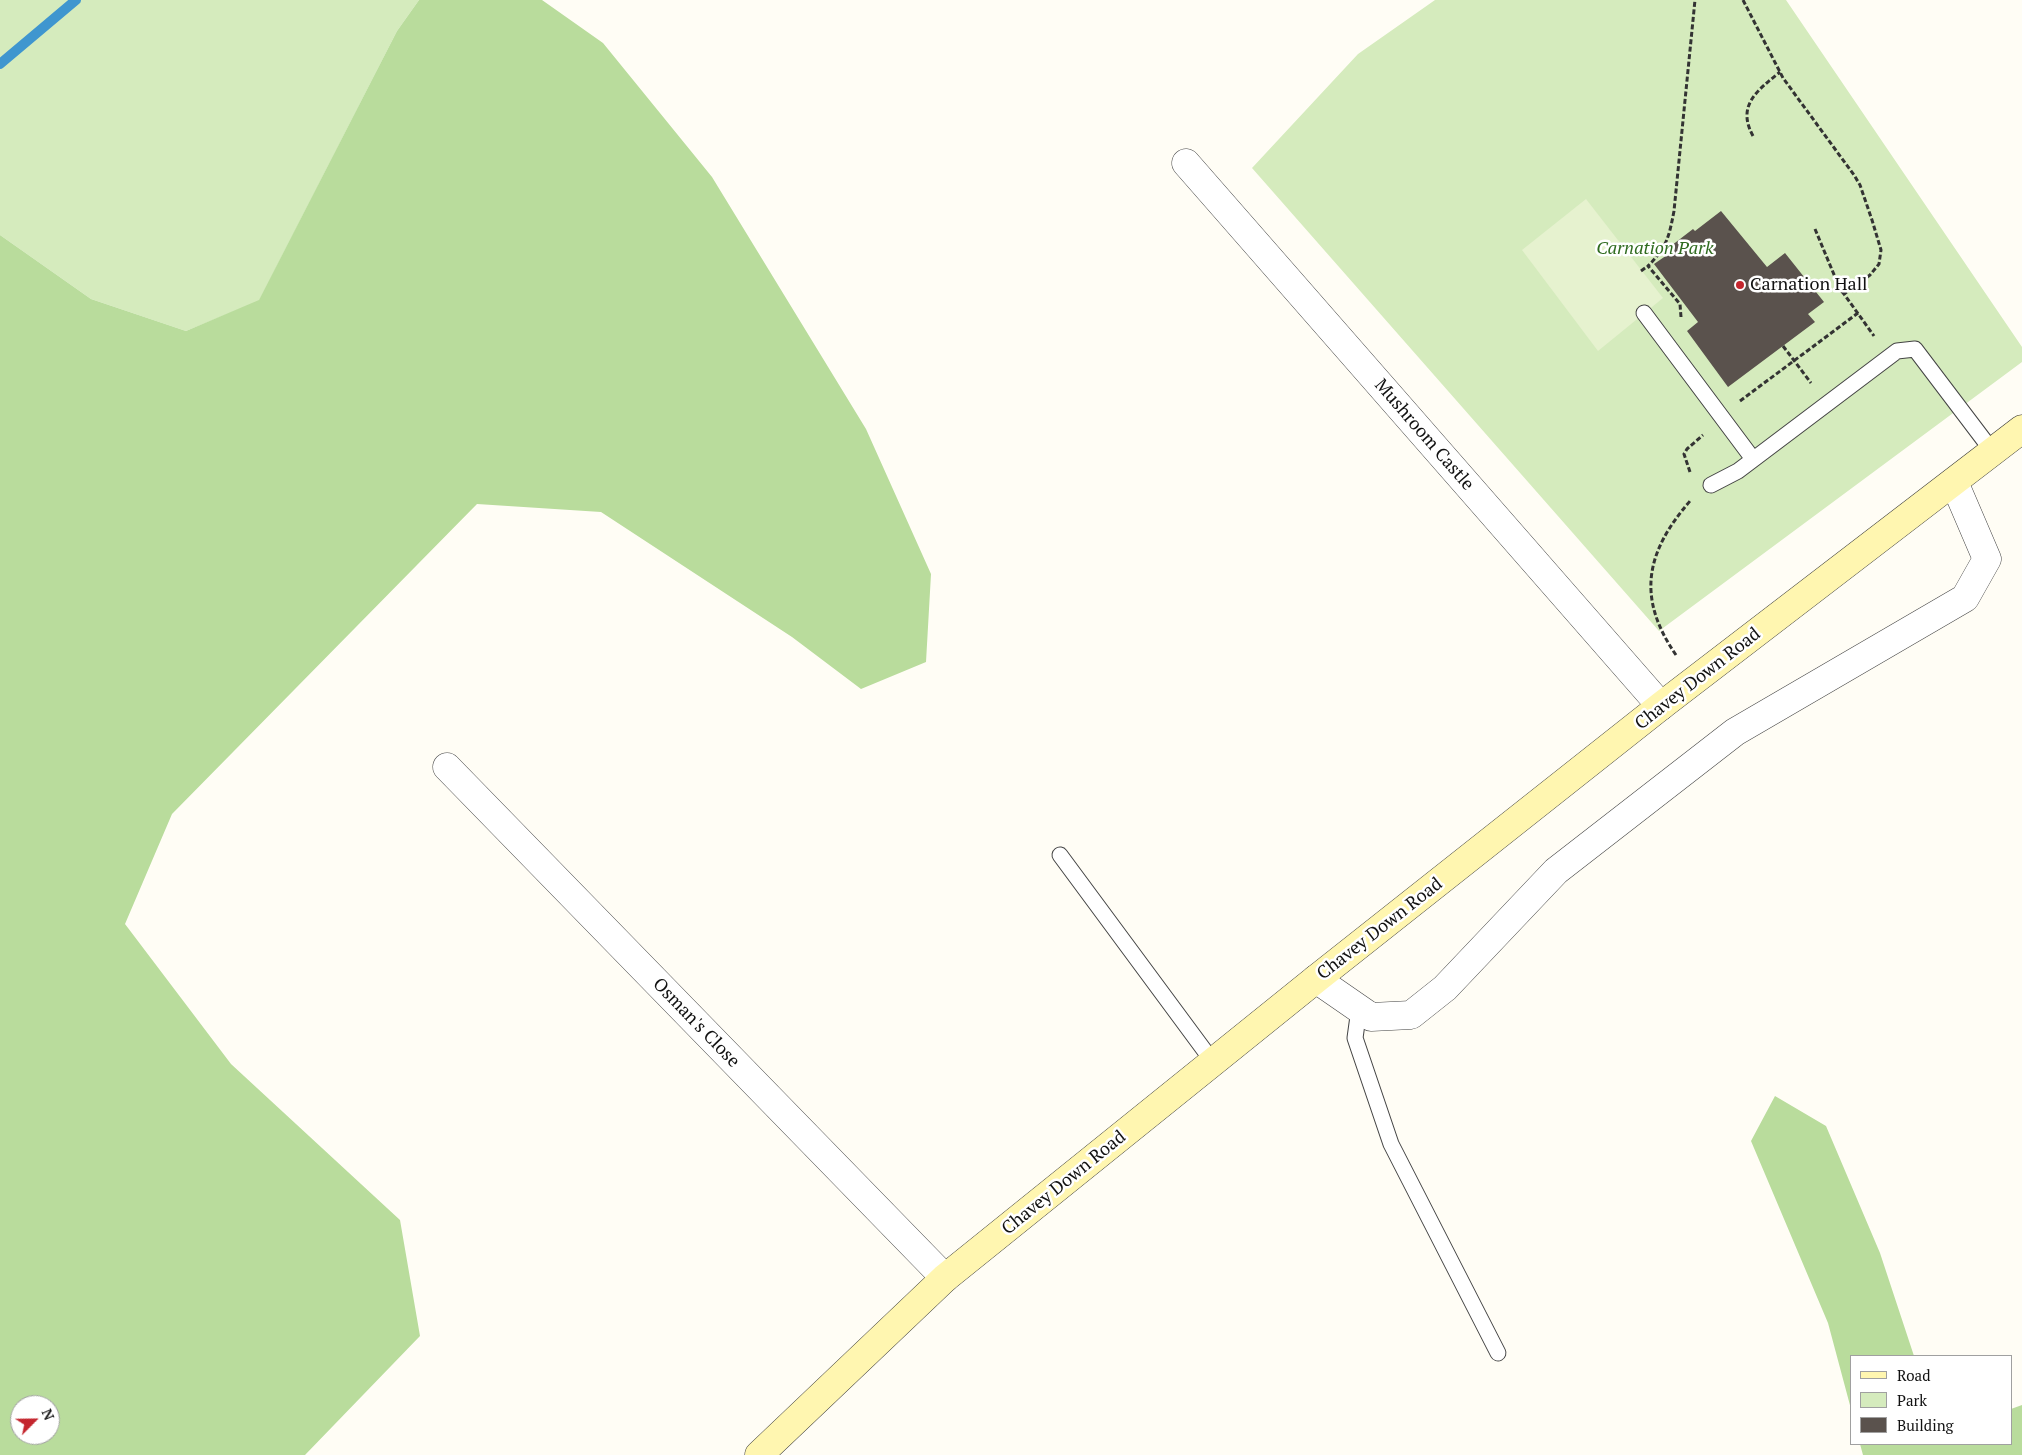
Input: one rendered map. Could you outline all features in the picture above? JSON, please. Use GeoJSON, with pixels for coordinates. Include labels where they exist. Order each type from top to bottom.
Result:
{"type":"FeatureCollection","features":[{"type":"Feature","properties":{"kind":"main road","name":"Chavey Down Road"},"geometry":{"type":"LineString","coordinates":[[759,1455],[945,1278],[1316,979],[1662,706],[2022,428]]}},
{"type":"Feature","properties":{"kind":"street","name":"Mushroom Castle"},"geometry":{"type":"LineString","coordinates":[[1186,163],[1662,706]]}},
{"type":"Feature","properties":{"kind":"street"},"geometry":{"type":"LineString","coordinates":[[1316,979],[1371,1017],[1411,1015],[1446,988],[1556,871],[1735,732],[1965,598],[1986,559],[1954,482]]}},
{"type":"Feature","properties":{"kind":"street","name":"Osman's Close"},"geometry":{"type":"LineString","coordinates":[[447,767],[945,1278]]}},
{"type":"Feature","properties":{"kind":"lane"},"geometry":{"type":"LineString","coordinates":[[1644,313],[1753,459]]}},
{"type":"Feature","properties":{"kind":"lane"},"geometry":{"type":"LineString","coordinates":[[1711,485],[1738,471],[1897,351],[1915,349],[1993,452]]}},
{"type":"Feature","properties":{"kind":"lane"},"geometry":{"type":"LineString","coordinates":[[1060,856],[1213,1062]]}},
{"type":"Feature","properties":{"kind":"lane"},"geometry":{"type":"LineString","coordinates":[[1359,1009],[1355,1038],[1391,1144],[1498,1353]]}},
{"type":"Feature","properties":{"kind":"path"},"geometry":{"type":"LineString","coordinates":[[1743,0],[1780,72],[1860,185],[1880,250],[1879,264],[1870,275],[1844,294]]}},
{"type":"Feature","properties":{"kind":"path"},"geometry":{"type":"LineString","coordinates":[[1752,136],[1747,122],[1749,102],[1755,94],[1780,72]]}},
{"type":"Feature","properties":{"kind":"path"},"geometry":{"type":"LineString","coordinates":[[1815,229],[1840,289],[1890,356]]}},
{"type":"Feature","properties":{"kind":"path"},"geometry":{"type":"LineString","coordinates":[[1642,271],[1648,266]]}},
{"type":"Feature","properties":{"kind":"path"},"geometry":{"type":"LineString","coordinates":[[1736,404],[1858,313]]}},
{"type":"Feature","properties":{"kind":"path"},"geometry":{"type":"LineString","coordinates":[[1783,346],[1827,404]]}},
{"type":"Feature","properties":{"kind":"green space"},"geometry":{"type":"Polygon","coordinates":[[[0,0],[419,0],[397,31],[259,301],[186,331],[91,299],[0,235],[0,0]]]}},
{"type":"Feature","properties":{"kind":"green space"},"geometry":{"type":"Polygon","coordinates":[[[419,0],[542,0],[603,43],[712,177],[866,429],[931,574],[926,662],[861,689],[792,637],[601,512],[477,504],[172,814],[125,924],[231,1064],[400,1220],[420,1336],[305,1455],[0,1455],[0,235],[91,299],[186,331],[259,300],[397,31],[419,0]]]}},
{"type":"Feature","properties":{"kind":"green space","name":"Carnation Park"},"geometry":{"type":"Polygon","coordinates":[[[1435,0],[1786,0],[2022,347],[2022,362],[1659,631],[1252,168],[1358,54],[1435,0]]]}},
{"type":"Feature","properties":{"kind":"green space"},"geometry":{"type":"Polygon","coordinates":[[[1586,199],[1663,298],[1598,351],[1522,250],[1586,199]]]}},
{"type":"Feature","properties":{"kind":"green space"},"geometry":{"type":"Polygon","coordinates":[[[1775,1096],[1826,1126],[1880,1253],[1914,1355],[1850,1355],[1850,1405],[1828,1323],[1751,1141],[1775,1096]]]}},
{"type":"Feature","properties":{"kind":"green space"},"geometry":{"type":"Polygon","coordinates":[[[2022,1405],[2022,1455],[1863,1455],[1860,1445],[2012,1445],[2012,1409],[2022,1405]]]}},
{"type":"Feature","properties":{"kind":"building","name":"Carnation Hall"},"geometry":{"type":"Polygon","coordinates":[[[1721,211],[1767,267],[1785,253],[1824,302],[1808,314],[1815,322],[1728,387],[1687,331],[1698,322],[1654,264],[1670,253],[1667,249],[1721,211]]]}},
{"type":"Feature","properties":{"kind":"waterway"},"geometry":{"type":"LineString","coordinates":[[0,64],[76,0]]}},
{"type":"Feature","properties":{"kind":"place","name":"Carnation Hall"},"geometry":{"type":"Point","coordinates":[1740,285]}}]}
